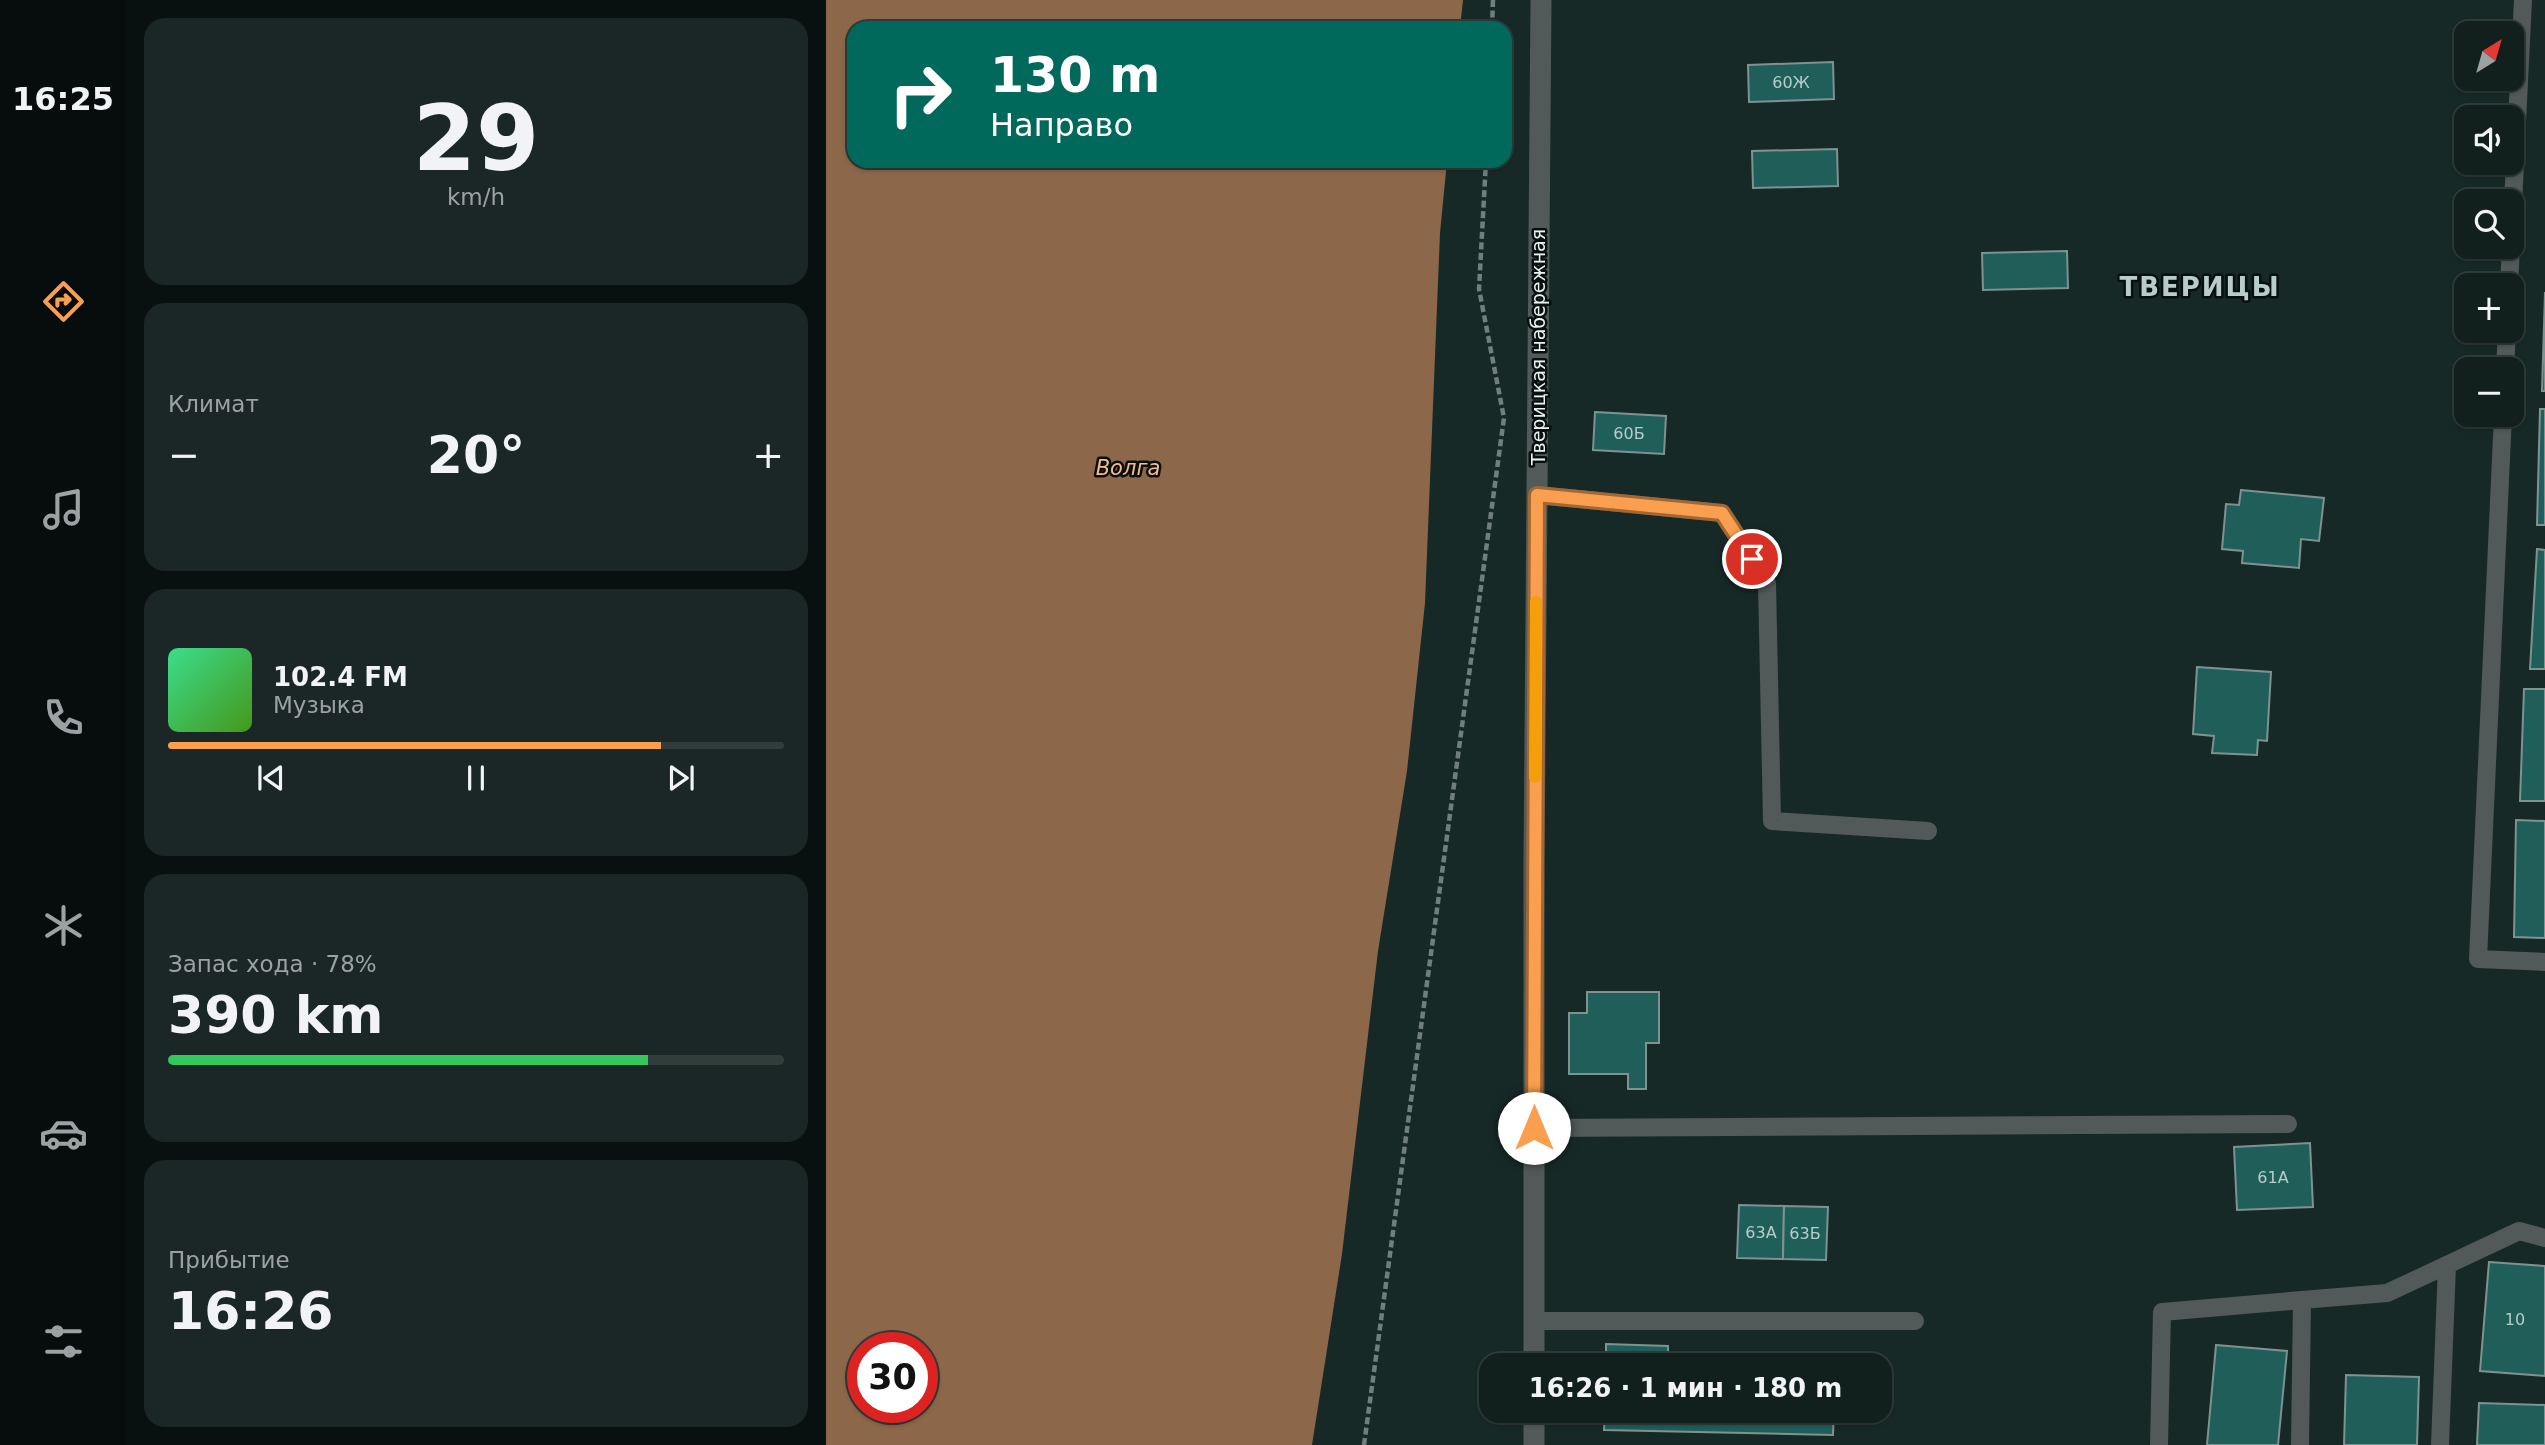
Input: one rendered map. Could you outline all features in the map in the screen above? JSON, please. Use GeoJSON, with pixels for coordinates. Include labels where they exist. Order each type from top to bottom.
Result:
{"type":"FeatureCollection","features":[{"type":"Feature","properties":{"kind":"street","name":"Тверицкая набережная"},"geometry":{"type":"LineString","coordinates":[[1534,1353],[1541,0]]}},
{"type":"Feature","properties":{"kind":"street"},"geometry":{"type":"LineString","coordinates":[[1534,1423],[1534,1445]]}},
{"type":"Feature","properties":{"kind":"lane"},"geometry":{"type":"LineString","coordinates":[[2514,189],[2523,0]]}},
{"type":"Feature","properties":{"kind":"lane"},"geometry":{"type":"LineString","coordinates":[[2502,427],[2478,959],[2545,962]]}},
{"type":"Feature","properties":{"kind":"lane"},"geometry":{"type":"LineString","coordinates":[[1537,495],[1722,513],[1767,583],[1772,821],[1928,831]]}},
{"type":"Feature","properties":{"kind":"lane"},"geometry":{"type":"LineString","coordinates":[[1534,1128],[2288,1124]]}},
{"type":"Feature","properties":{"kind":"lane"},"geometry":{"type":"LineString","coordinates":[[2159,1445],[2162,1312],[2387,1293],[2519,1231],[2545,1238]]}},
{"type":"Feature","properties":{"kind":"lane"},"geometry":{"type":"LineString","coordinates":[[2440,1445],[2447,1265]]}},
{"type":"Feature","properties":{"kind":"lane"},"geometry":{"type":"LineString","coordinates":[[2300,1445],[2302,1300]]}},
{"type":"Feature","properties":{"kind":"lane"},"geometry":{"type":"LineString","coordinates":[[1534,1321],[1915,1321]]}},
{"type":"Feature","properties":{"kind":"path"},"geometry":{"type":"LineString","coordinates":[[1492,21],[1493,0]]}},
{"type":"Feature","properties":{"kind":"path"},"geometry":{"type":"LineString","coordinates":[[1364,1445],[1504,418],[1479,289],[1486,168]]}},
{"type":"Feature","properties":{"kind":"water","name":"Волга"},"geometry":{"type":"Polygon","coordinates":[[[826,0],[1463,0],[1461,21],[847,21],[847,168],[1446,168],[1440,233],[1425,603],[1407,771],[1378,951],[1342,1254],[1312,1445],[826,1445],[826,0]]]}},
{"type":"Feature","properties":{"kind":"building"},"geometry":{"type":"Polygon","coordinates":[[[1833,62],[1834,99],[1749,102],[1748,65],[1833,62]]]}},
{"type":"Feature","properties":{"kind":"building"},"geometry":{"type":"Polygon","coordinates":[[[1837,149],[1838,186],[1753,188],[1752,151],[1837,149]]]}},
{"type":"Feature","properties":{"kind":"building"},"geometry":{"type":"Polygon","coordinates":[[[2067,251],[2068,288],[1983,290],[1982,253],[2067,251]]]}},
{"type":"Feature","properties":{"kind":"building"},"geometry":{"type":"Polygon","coordinates":[[[2545,292],[2545,391],[2542,391],[2545,292]]]}},
{"type":"Feature","properties":{"kind":"building"},"geometry":{"type":"Polygon","coordinates":[[[2540,409],[2545,409],[2545,525],[2537,525],[2540,409]]]}},
{"type":"Feature","properties":{"kind":"building"},"geometry":{"type":"Polygon","coordinates":[[[1595,412],[1666,416],[1664,454],[1593,450],[1595,412]]]}},
{"type":"Feature","properties":{"kind":"building"},"geometry":{"type":"Polygon","coordinates":[[[2241,490],[2324,498],[2319,541],[2301,539],[2299,568],[2242,563],[2243,551],[2222,549],[2226,504],[2239,505],[2241,490]]]}},
{"type":"Feature","properties":{"kind":"building"},"geometry":{"type":"Polygon","coordinates":[[[2537,549],[2545,550],[2545,669],[2530,669],[2537,549]]]}},
{"type":"Feature","properties":{"kind":"building"},"geometry":{"type":"Polygon","coordinates":[[[2197,667],[2271,672],[2267,741],[2258,740],[2257,755],[2212,753],[2214,736],[2193,734],[2197,667]]]}},
{"type":"Feature","properties":{"kind":"building"},"geometry":{"type":"Polygon","coordinates":[[[2524,689],[2545,689],[2545,801],[2520,801],[2524,689]]]}},
{"type":"Feature","properties":{"kind":"building"},"geometry":{"type":"Polygon","coordinates":[[[2516,820],[2545,821],[2545,938],[2514,937],[2516,820]]]}},
{"type":"Feature","properties":{"kind":"building"},"geometry":{"type":"Polygon","coordinates":[[[1587,992],[1659,992],[1659,1043],[1646,1043],[1646,1089],[1628,1089],[1628,1074],[1569,1074],[1569,1013],[1587,1013],[1587,992]]]}},
{"type":"Feature","properties":{"kind":"building"},"geometry":{"type":"Polygon","coordinates":[[[2310,1143],[2313,1207],[2237,1210],[2234,1147],[2310,1143]]]}},
{"type":"Feature","properties":{"kind":"building"},"geometry":{"type":"Polygon","coordinates":[[[1739,1205],[1784,1206],[1783,1259],[1737,1258],[1739,1205]]]}},
{"type":"Feature","properties":{"kind":"building"},"geometry":{"type":"Polygon","coordinates":[[[1784,1206],[1828,1207],[1826,1260],[1783,1259],[1784,1206]]]}},
{"type":"Feature","properties":{"kind":"building"},"geometry":{"type":"Polygon","coordinates":[[[2489,1262],[2545,1266],[2545,1376],[2480,1371],[2489,1262]]]}},
{"type":"Feature","properties":{"kind":"building"},"geometry":{"type":"Polygon","coordinates":[[[1606,1344],[1668,1346],[1668,1353],[1606,1353],[1606,1344]]]}},
{"type":"Feature","properties":{"kind":"building"},"geometry":{"type":"Polygon","coordinates":[[[2216,1345],[2287,1351],[2278,1445],[2207,1445],[2216,1345]]]}},
{"type":"Feature","properties":{"kind":"building"},"geometry":{"type":"Polygon","coordinates":[[[2346,1375],[2419,1377],[2417,1445],[2344,1445],[2346,1375]]]}},
{"type":"Feature","properties":{"kind":"building"},"geometry":{"type":"Polygon","coordinates":[[[2479,1403],[2545,1405],[2545,1445],[2477,1445],[2479,1403]]]}},
{"type":"Feature","properties":{"kind":"building"},"geometry":{"type":"Polygon","coordinates":[[[1604,1423],[1833,1423],[1833,1435],[1604,1430],[1604,1423]]]}},
{"type":"Feature","properties":{"kind":"slow traffic"},"geometry":{"type":"LineString","coordinates":[[1535,777],[1536,602]]}},
{"type":"Feature","properties":{"kind":"district","name":"ТВЕРИЦЫ"},"geometry":{"type":"Point","coordinates":[2200,287]}},
{"type":"Feature","properties":{"kind":"route"},"geometry":{"type":"LineString","coordinates":[[1534,1128],[1537,495],[1722,513],[1752,559]]}}]}
